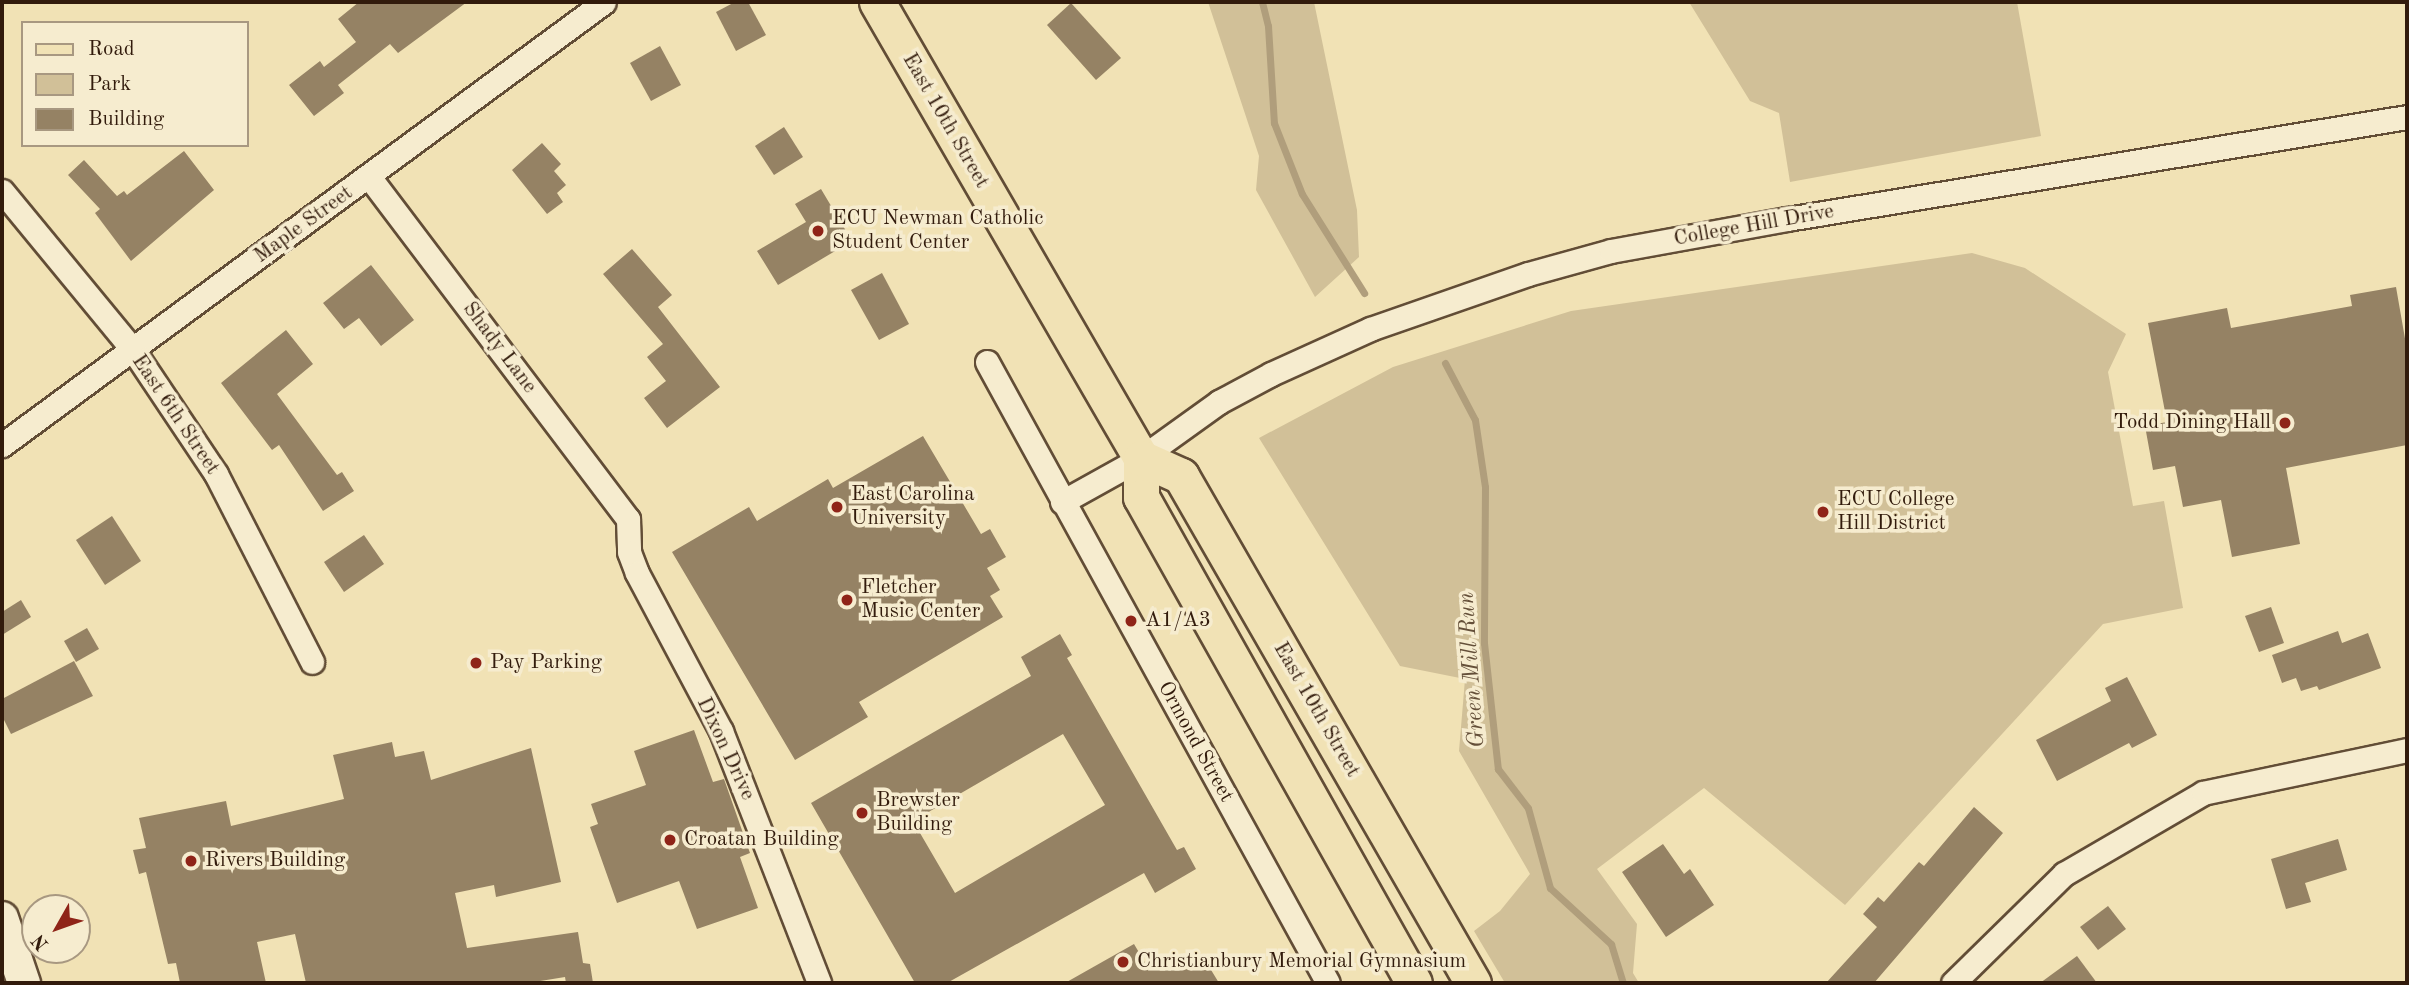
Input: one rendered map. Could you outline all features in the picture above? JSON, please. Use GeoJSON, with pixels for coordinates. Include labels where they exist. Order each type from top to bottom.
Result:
{"type":"FeatureCollection","features":[{"type":"Feature","properties":{"kind":"main road","name":"East 10th Street"},"geometry":{"type":"LineString","coordinates":[[877,2],[1141,458],[1181,476],[1466,981]]}},
{"type":"Feature","properties":{"kind":"main road"},"geometry":{"type":"LineString","coordinates":[[1141,458],[1141,497],[1414,983]]}},
{"type":"Feature","properties":{"kind":"main road"},"geometry":{"type":"LineString","coordinates":[[2,918],[24,983]]}},
{"type":"Feature","properties":{"kind":"street","name":"Maple Street"},"geometry":{"type":"LineString","coordinates":[[2,445],[370,178],[604,2]]}},
{"type":"Feature","properties":{"kind":"street","name":"College Hill Drive"},"geometry":{"type":"LineString","coordinates":[[1141,458],[1219,402],[1370,328],[1462,295],[1611,251],[2407,117]]}},
{"type":"Feature","properties":{"kind":"street","name":"Shady Lane"},"geometry":{"type":"LineString","coordinates":[[370,178],[628,519]]}},
{"type":"Feature","properties":{"kind":"street","name":"East 6th Street"},"geometry":{"type":"LineString","coordinates":[[2,191],[133,350],[216,474],[312,662]]}},
{"type":"Feature","properties":{"kind":"street","name":"Ormond Street"},"geometry":{"type":"LineString","coordinates":[[987,362],[1328,983]]}},
{"type":"Feature","properties":{"kind":"street"},"geometry":{"type":"LineString","coordinates":[[1062,502],[1141,458]]}},
{"type":"Feature","properties":{"kind":"street","name":"Dixon Drive"},"geometry":{"type":"LineString","coordinates":[[628,519],[629,552],[637,573],[721,731],[819,983]]}},
{"type":"Feature","properties":{"kind":"street"},"geometry":{"type":"LineString","coordinates":[[1953,983],[2064,874],[2203,793],[2407,750]]}},
{"type":"Feature","properties":{"kind":"green space"},"geometry":{"type":"Polygon","coordinates":[[[1208,2],[1314,2],[1357,210],[1359,257],[1315,297],[1256,190],[1259,156],[1208,2]]]}},
{"type":"Feature","properties":{"kind":"green space"},"geometry":{"type":"Polygon","coordinates":[[[1689,2],[2017,2],[2041,136],[1790,182],[1779,113],[1750,101],[1689,2]]]}},
{"type":"Feature","properties":{"kind":"green space"},"geometry":{"type":"Polygon","coordinates":[[[1972,253],[2025,268],[2126,334],[2108,372],[2133,506],[2164,501],[2183,608],[2103,624],[1845,905],[1704,788],[1597,869],[1637,924],[1633,973],[1639,983],[1505,983],[1474,931],[1500,911],[1530,874],[1459,751],[1465,679],[1400,666],[1259,438],[1393,367],[1571,311],[1972,253]]]}},
{"type":"Feature","properties":{"kind":"building"},"geometry":{"type":"Polygon","coordinates":[[[359,2],[467,2],[398,53],[390,44],[338,85],[344,93],[314,116],[289,85],[320,61],[324,67],[356,42],[338,19],[359,2]]]}},
{"type":"Feature","properties":{"kind":"building"},"geometry":{"type":"Polygon","coordinates":[[[735,2],[748,2],[766,35],[736,51],[716,12],[735,2]]]}},
{"type":"Feature","properties":{"kind":"building"},"geometry":{"type":"Polygon","coordinates":[[[1071,3],[1121,58],[1096,80],[1047,25],[1071,3]]]}},
{"type":"Feature","properties":{"kind":"building"},"geometry":{"type":"Polygon","coordinates":[[[660,46],[681,85],[651,101],[630,63],[660,46]]]}},
{"type":"Feature","properties":{"kind":"building"},"geometry":{"type":"Polygon","coordinates":[[[784,127],[803,157],[774,175],[755,146],[784,127]]]}},
{"type":"Feature","properties":{"kind":"building"},"geometry":{"type":"Polygon","coordinates":[[[542,143],[561,164],[554,171],[566,185],[557,193],[563,202],[547,214],[512,170],[542,143]]]}},
{"type":"Feature","properties":{"kind":"building"},"geometry":{"type":"Polygon","coordinates":[[[184,151],[214,190],[131,261],[95,213],[100,209],[68,175],[84,160],[117,196],[124,191],[127,195],[184,151]]]}},
{"type":"Feature","properties":{"kind":"building","name":"ECU Newman Catholic Student Center"},"geometry":{"type":"Polygon","coordinates":[[[821,189],[852,241],[778,285],[757,251],[806,222],[795,204],[821,189]]]}},
{"type":"Feature","properties":{"kind":"building"},"geometry":{"type":"Polygon","coordinates":[[[632,249],[672,295],[658,307],[720,387],[667,428],[644,398],[666,381],[647,357],[663,344],[603,274],[632,249]]]}},
{"type":"Feature","properties":{"kind":"building"},"geometry":{"type":"Polygon","coordinates":[[[371,265],[414,320],[381,346],[359,318],[344,329],[323,303],[371,265]]]}},
{"type":"Feature","properties":{"kind":"building"},"geometry":{"type":"Polygon","coordinates":[[[882,273],[909,324],[879,340],[851,290],[882,273]]]}},
{"type":"Feature","properties":{"kind":"building","name":"Todd Dining Hall"},"geometry":{"type":"Polygon","coordinates":[[[2396,287],[2407,350],[2407,445],[2286,468],[2300,544],[2232,557],[2221,500],[2183,507],[2175,466],[2153,470],[2145,426],[2167,422],[2148,323],[2227,308],[2231,328],[2352,306],[2350,295],[2396,287]]]}},
{"type":"Feature","properties":{"kind":"building"},"geometry":{"type":"Polygon","coordinates":[[[286,330],[313,364],[277,394],[337,475],[342,472],[354,491],[323,511],[279,445],[272,450],[221,383],[286,330]]]}},
{"type":"Feature","properties":{"kind":"building","name":"Fletcher Music Center"},"geometry":{"type":"Polygon","coordinates":[[[923,436],[981,534],[990,529],[1006,557],[987,568],[1000,590],[990,596],[1003,617],[859,702],[868,717],[795,760],[672,552],[749,507],[757,521],[828,479],[833,488],[923,436]]]}},
{"type":"Feature","properties":{"kind":"building"},"geometry":{"type":"Polygon","coordinates":[[[112,516],[141,561],[105,585],[76,540],[112,516]]]}},
{"type":"Feature","properties":{"kind":"building"},"geometry":{"type":"Polygon","coordinates":[[[364,535],[384,564],[344,592],[324,562],[364,535]]]}},
{"type":"Feature","properties":{"kind":"building"},"geometry":{"type":"Polygon","coordinates":[[[21,600],[31,617],[2,635],[2,612],[21,600]]]}},
{"type":"Feature","properties":{"kind":"building"},"geometry":{"type":"Polygon","coordinates":[[[2271,607],[2284,643],[2259,652],[2245,616],[2271,607]]]}},
{"type":"Feature","properties":{"kind":"building"},"geometry":{"type":"Polygon","coordinates":[[[87,628],[99,649],[76,662],[64,641],[87,628]]]}},
{"type":"Feature","properties":{"kind":"building"},"geometry":{"type":"Polygon","coordinates":[[[2338,631],[2342,643],[2368,633],[2381,668],[2319,690],[2317,686],[2301,691],[2296,678],[2282,683],[2272,655],[2338,631]]]}},
{"type":"Feature","properties":{"kind":"building","name":"Brewster Building"},"geometry":{"type":"Polygon","coordinates":[[[1060,634],[1072,655],[1067,658],[1177,850],[1184,847],[1196,869],[1155,893],[1144,873],[947,983],[915,983],[811,803],[1031,676],[1021,657],[1060,634]],[[1063,734],[913,821],[955,893],[1105,805],[1063,734]]]}},
{"type":"Feature","properties":{"kind":"building"},"geometry":{"type":"Polygon","coordinates":[[[74,661],[93,696],[11,734],[2,716],[2,699],[74,661]]]}},
{"type":"Feature","properties":{"kind":"building"},"geometry":{"type":"Polygon","coordinates":[[[2127,677],[2157,735],[2132,748],[2129,743],[2057,781],[2036,740],[2111,701],[2105,688],[2127,677]]]}},
{"type":"Feature","properties":{"kind":"building","name":"Croatan Building"},"geometry":{"type":"Polygon","coordinates":[[[694,730],[713,782],[724,779],[750,853],[740,857],[758,908],[697,929],[679,881],[617,903],[590,827],[598,824],[591,804],[646,785],[634,751],[694,730]]]}},
{"type":"Feature","properties":{"kind":"building","name":"Rivers Building"},"geometry":{"type":"Polygon","coordinates":[[[392,742],[395,757],[424,751],[431,780],[531,748],[561,882],[496,897],[494,885],[455,893],[467,948],[578,932],[583,963],[590,964],[593,983],[566,983],[565,977],[528,983],[306,983],[295,934],[257,942],[266,983],[180,983],[176,963],[168,964],[146,872],[139,874],[133,850],[146,848],[139,818],[226,801],[231,826],[344,799],[333,755],[392,742]]]}},
{"type":"Feature","properties":{"kind":"building"},"geometry":{"type":"Polygon","coordinates":[[[1974,807],[2003,833],[1874,983],[1826,983],[1877,927],[1863,914],[1878,897],[1884,902],[1919,862],[1924,866],[1974,807]]]}},
{"type":"Feature","properties":{"kind":"building"},"geometry":{"type":"Polygon","coordinates":[[[2338,839],[2347,870],[2305,883],[2311,902],[2286,909],[2271,859],[2338,839]]]}},
{"type":"Feature","properties":{"kind":"building"},"geometry":{"type":"Polygon","coordinates":[[[1663,844],[1684,874],[1690,869],[1714,905],[1666,937],[1622,872],[1663,844]]]}},
{"type":"Feature","properties":{"kind":"building"},"geometry":{"type":"Polygon","coordinates":[[[2108,906],[2126,929],[2098,950],[2080,927],[2108,906]]]}},
{"type":"Feature","properties":{"kind":"building","name":"Christianbury Memorial Gymnasium"},"geometry":{"type":"Polygon","coordinates":[[[1134,944],[1147,966],[1161,957],[1168,964],[1186,954],[1193,966],[1205,960],[1219,983],[1065,983],[1134,944]]]}},
{"type":"Feature","properties":{"kind":"building"},"geometry":{"type":"Polygon","coordinates":[[[2077,956],[2097,983],[2040,983],[2077,956]]]}},
{"type":"Feature","properties":{"kind":"waterway","name":"Green Mill Run"},"geometry":{"type":"LineString","coordinates":[[1262,2],[1268,26],[1274,123],[1302,194],[1364,293]]}},
{"type":"Feature","properties":{"kind":"waterway","name":"Green Mill Run"},"geometry":{"type":"LineString","coordinates":[[1445,363],[1475,420],[1485,487],[1484,643],[1498,769],[1528,808],[1550,888],[1611,944],[1623,983]]}},
{"type":"Feature","properties":{"kind":"place","name":"ECU Newman Catholic Student Center"},"geometry":{"type":"Point","coordinates":[818,231]}},
{"type":"Feature","properties":{"kind":"place","name":"Todd Dining Hall"},"geometry":{"type":"Point","coordinates":[2285,423]}},
{"type":"Feature","properties":{"kind":"place","name":"East Carolina University"},"geometry":{"type":"Point","coordinates":[837,507]}},
{"type":"Feature","properties":{"kind":"place","name":"ECU College Hill District"},"geometry":{"type":"Point","coordinates":[1823,512]}},
{"type":"Feature","properties":{"kind":"place","name":"Fletcher Music Center"},"geometry":{"type":"Point","coordinates":[847,600]}},
{"type":"Feature","properties":{"kind":"place","name":"A1/A3"},"geometry":{"type":"Point","coordinates":[1131,621]}},
{"type":"Feature","properties":{"kind":"place","name":"Pay Parking"},"geometry":{"type":"Point","coordinates":[476,663]}},
{"type":"Feature","properties":{"kind":"place","name":"Brewster Building"},"geometry":{"type":"Point","coordinates":[862,813]}},
{"type":"Feature","properties":{"kind":"place","name":"Croatan Building"},"geometry":{"type":"Point","coordinates":[670,840]}},
{"type":"Feature","properties":{"kind":"place","name":"Rivers Building"},"geometry":{"type":"Point","coordinates":[191,861]}},
{"type":"Feature","properties":{"kind":"place","name":"Christianbury Memorial Gymnasium"},"geometry":{"type":"Point","coordinates":[1123,962]}}]}
